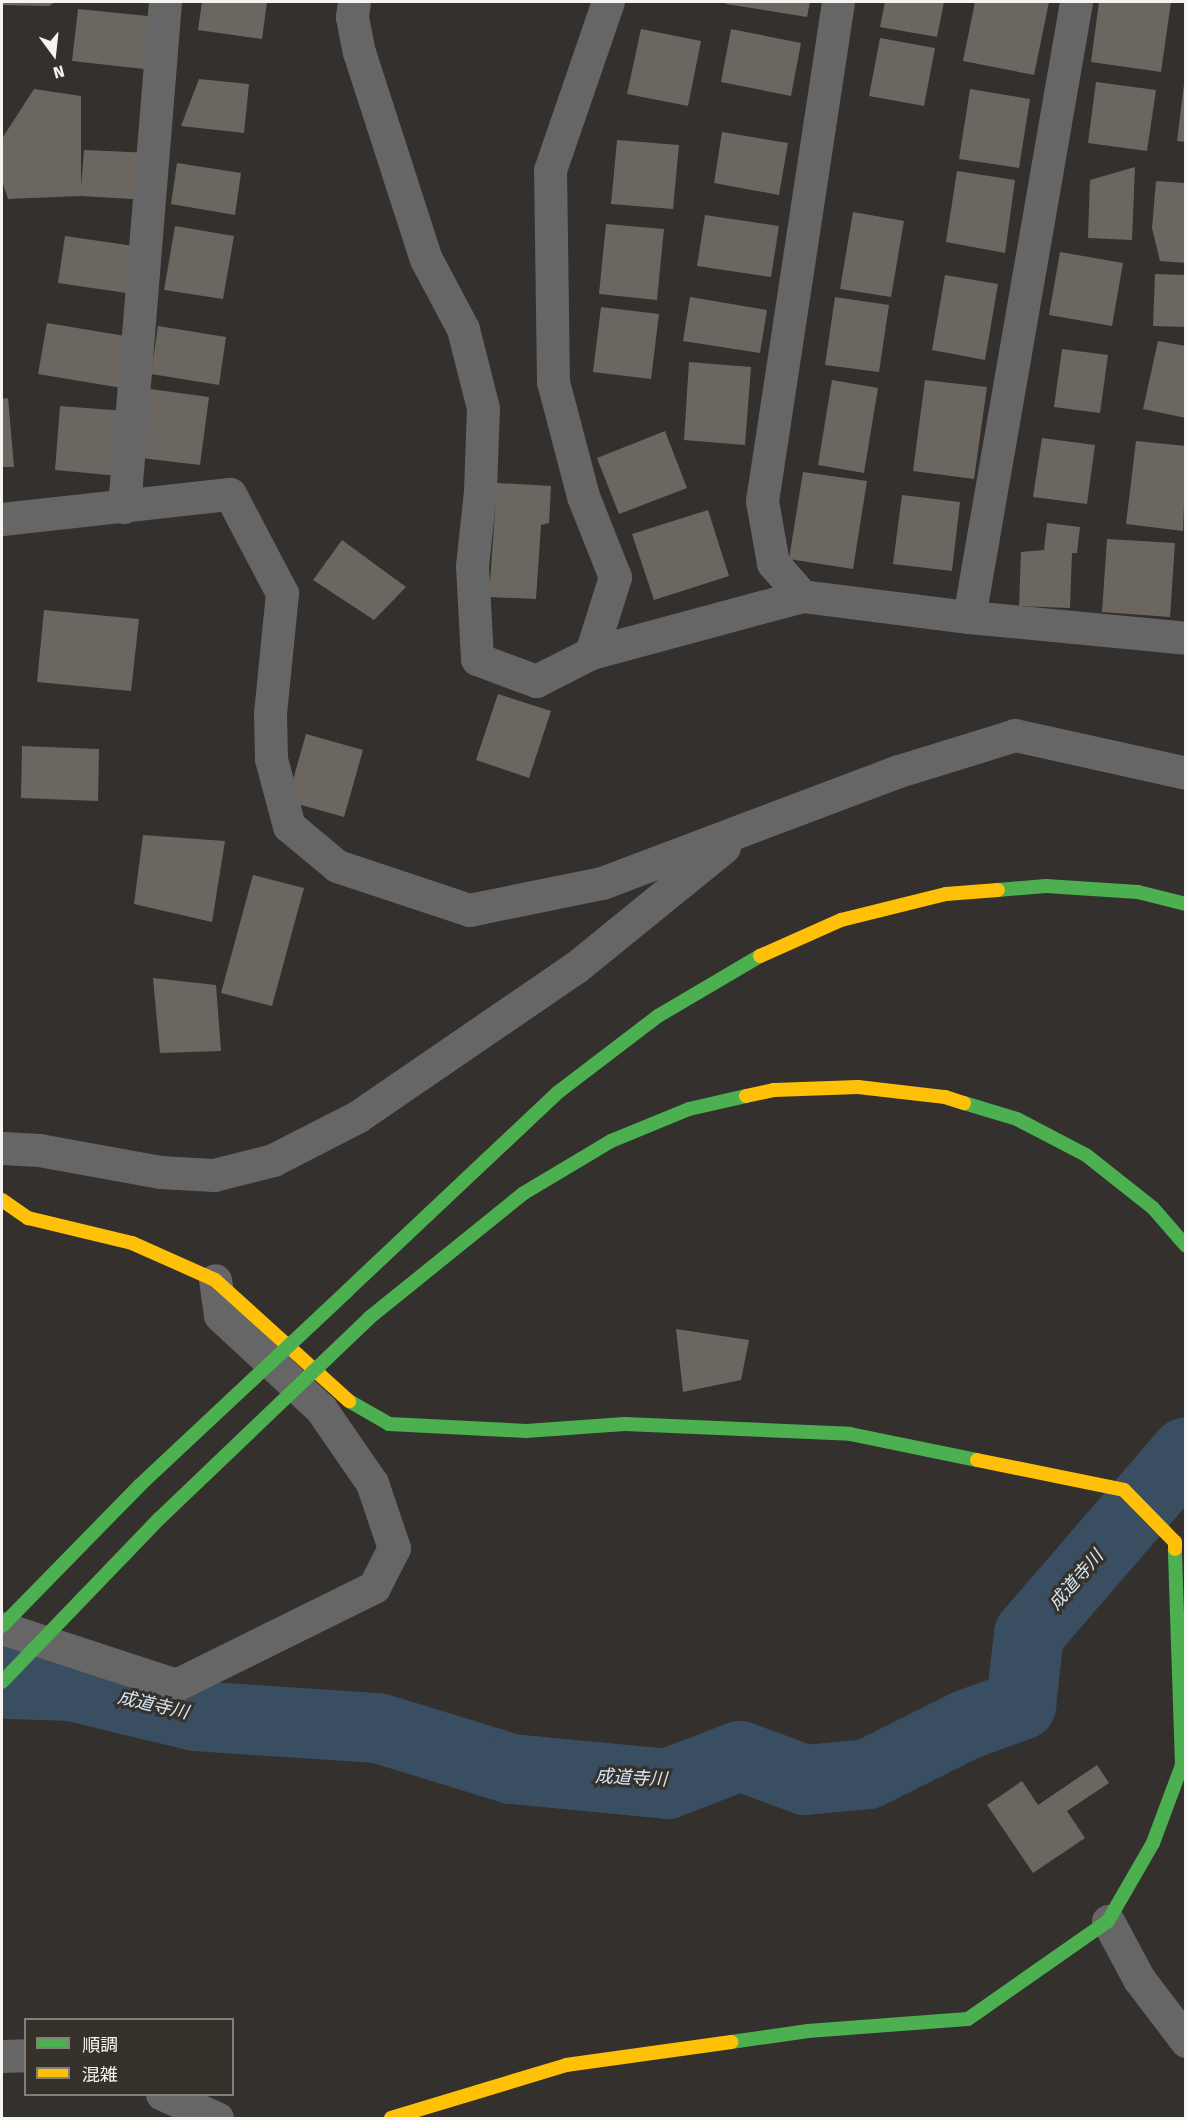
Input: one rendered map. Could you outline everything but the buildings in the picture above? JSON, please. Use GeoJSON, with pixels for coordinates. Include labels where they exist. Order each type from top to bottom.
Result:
{"type":"FeatureCollection","features":[{"type":"Feature","properties":{"kind":"main road"},"geometry":{"type":"LineString","coordinates":[[2,1627],[140,1485],[557,1093],[658,1016],[748,961],[841,920],[946,894],[1046,885],[1138,892],[1185,904]]}},
{"type":"Feature","properties":{"kind":"main road"},"geometry":{"type":"LineString","coordinates":[[2,1682],[160,1518],[369,1318],[524,1193],[611,1141],[690,1109],[774,1090],[858,1087],[956,1100],[1017,1119],[1086,1155],[1153,1208],[1185,1246]]}},
{"type":"Feature","properties":{"kind":"main road"},"geometry":{"type":"LineString","coordinates":[[2,1200],[28,1218],[132,1243],[215,1280],[347,1400],[389,1424],[526,1431],[625,1424],[850,1434],[1124,1490],[1175,1542],[1184,1766],[1153,1843],[1108,1921],[968,2019],[808,2031],[566,2065],[390,2118]]}},
{"type":"Feature","properties":{"kind":"street"},"geometry":{"type":"LineString","coordinates":[[124,507],[165,2]]}},
{"type":"Feature","properties":{"kind":"street"},"geometry":{"type":"LineString","coordinates":[[354,2],[352,17],[366,74],[426,259],[463,329],[483,408],[480,491],[472,566],[477,659],[536,681],[591,653],[802,597],[969,617],[1185,638]]}},
{"type":"Feature","properties":{"kind":"street"},"geometry":{"type":"LineString","coordinates":[[591,653],[615,577],[583,496],[553,382],[550,170],[608,2]]}},
{"type":"Feature","properties":{"kind":"street"},"geometry":{"type":"LineString","coordinates":[[802,597],[773,563],[762,501],[838,2]]}},
{"type":"Feature","properties":{"kind":"street"},"geometry":{"type":"LineString","coordinates":[[969,617],[1076,2]]}},
{"type":"Feature","properties":{"kind":"street"},"geometry":{"type":"LineString","coordinates":[[2,519],[230,494],[282,592],[270,714],[271,759],[289,826],[338,866],[469,909],[602,883],[899,771],[1016,735],[1185,773]]}},
{"type":"Feature","properties":{"kind":"street"},"geometry":{"type":"LineString","coordinates":[[2,1148],[39,1150],[160,1172],[214,1175],[273,1160],[357,1117],[575,968],[750,826]]}},
{"type":"Feature","properties":{"kind":"street"},"geometry":{"type":"LineString","coordinates":[[2,1627],[176,1685],[374,1587],[394,1548],[372,1483],[321,1409],[220,1315],[215,1280]]}},
{"type":"Feature","properties":{"kind":"street"},"geometry":{"type":"LineString","coordinates":[[1108,1921],[1139,1979],[1185,2041]]}},
{"type":"Feature","properties":{"kind":"street"},"geometry":{"type":"LineString","coordinates":[[2,2056],[24,2055]]}},
{"type":"Feature","properties":{"kind":"street"},"geometry":{"type":"LineString","coordinates":[[167,2096],[217,2118]]}},
{"type":"Feature","properties":{"kind":"waterway","name":"成道寺川"},"geometry":{"type":"LineString","coordinates":[[2,1663],[11,1684],[71,1686],[195,1716],[378,1728],[512,1769],[667,1784],[740,1756],[805,1780],[868,1774],[966,1725],[1021,1705],[1029,1634],[1186,1452]]}},
{"type":"Feature","properties":{"kind":"traffic: fast"},"geometry":{"type":"LineString","coordinates":[[998,890],[1046,886],[1138,892],[1186,904]]}},
{"type":"Feature","properties":{"kind":"traffic: fast"},"geometry":{"type":"LineString","coordinates":[[347,1291],[557,1093],[658,1016],[760,956]]}},
{"type":"Feature","properties":{"kind":"traffic: fast"},"geometry":{"type":"LineString","coordinates":[[369,1318],[524,1193],[611,1141],[689,1109],[746,1096]]}},
{"type":"Feature","properties":{"kind":"traffic: fast"},"geometry":{"type":"LineString","coordinates":[[964,1103],[1017,1119],[1086,1155],[1153,1208],[1186,1246]]}},
{"type":"Feature","properties":{"kind":"traffic: fast"},"geometry":{"type":"LineString","coordinates":[[2,1626],[140,1485],[347,1291]]}},
{"type":"Feature","properties":{"kind":"traffic: fast"},"geometry":{"type":"LineString","coordinates":[[2,1682],[160,1518],[369,1318]]}},
{"type":"Feature","properties":{"kind":"traffic: fast"},"geometry":{"type":"LineString","coordinates":[[349,1401],[389,1424],[526,1431],[625,1424],[850,1434],[977,1460]]}},
{"type":"Feature","properties":{"kind":"traffic: fast"},"geometry":{"type":"LineString","coordinates":[[731,2042],[808,2031],[968,2019],[1108,1921],[1153,1843],[1182,1765],[1175,1549]]}},
{"type":"Feature","properties":{"kind":"traffic: slow"},"geometry":{"type":"LineString","coordinates":[[760,956],[841,920],[946,894],[998,890]]}},
{"type":"Feature","properties":{"kind":"traffic: slow"},"geometry":{"type":"LineString","coordinates":[[746,1096],[774,1090],[858,1087],[945,1097],[964,1103]]}},
{"type":"Feature","properties":{"kind":"traffic: slow"},"geometry":{"type":"LineString","coordinates":[[2,1200],[28,1218],[132,1243],[215,1280],[349,1401]]}},
{"type":"Feature","properties":{"kind":"traffic: slow"},"geometry":{"type":"LineString","coordinates":[[977,1460],[1124,1490],[1175,1542],[1175,1549]]}},
{"type":"Feature","properties":{"kind":"traffic: slow"},"geometry":{"type":"LineString","coordinates":[[391,2118],[566,2065],[731,2042]]}}]}
